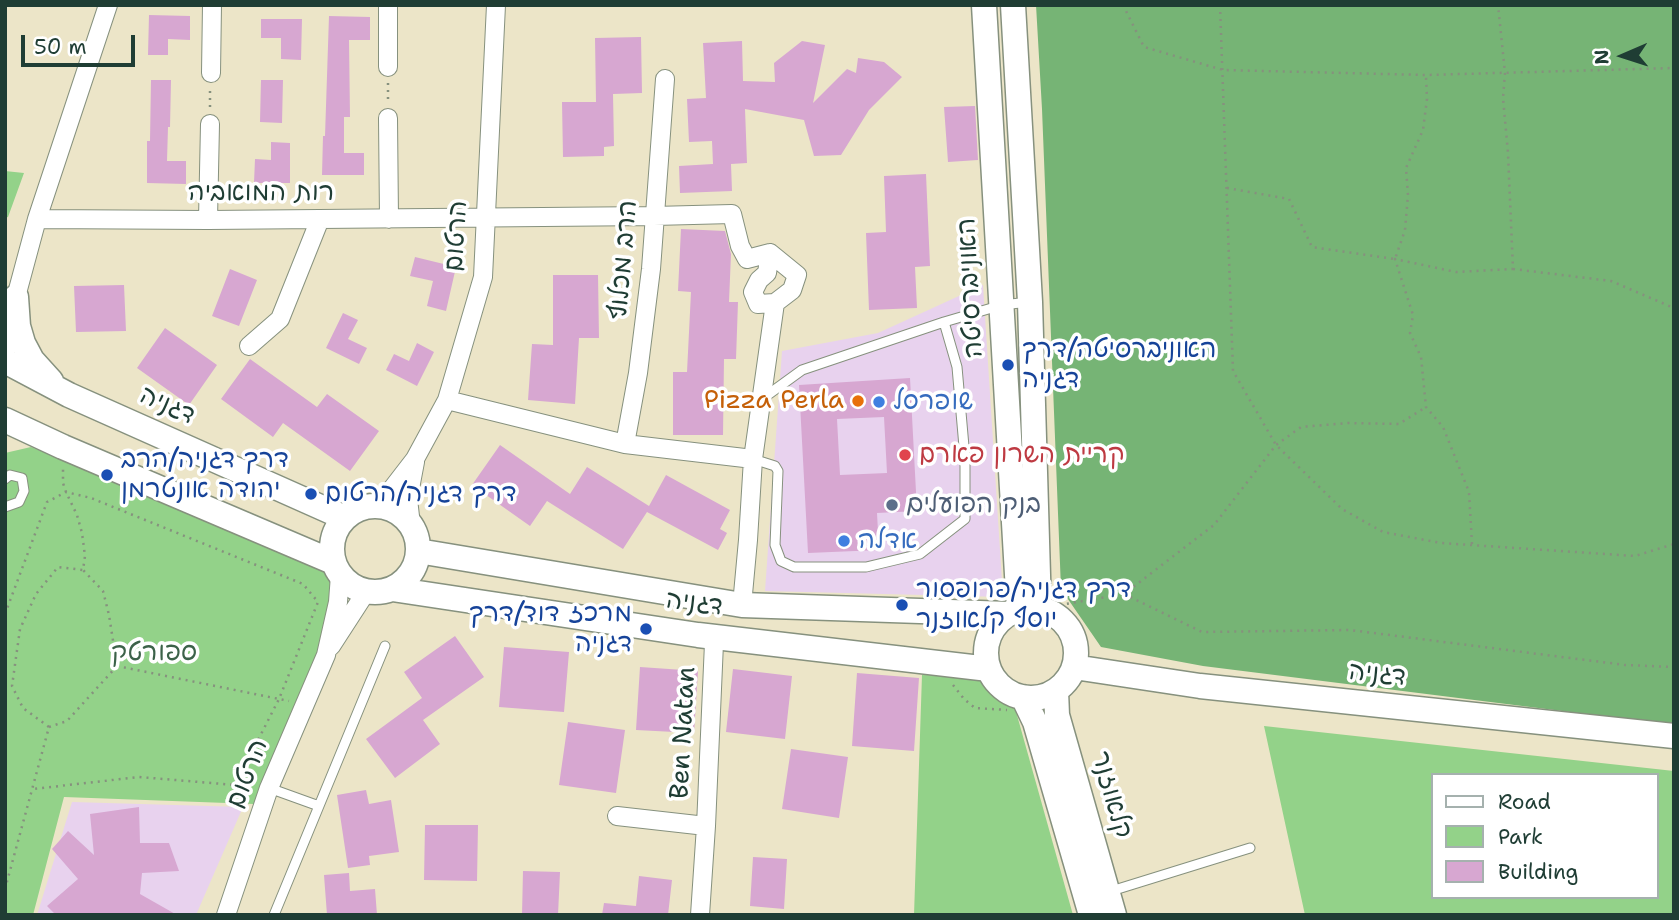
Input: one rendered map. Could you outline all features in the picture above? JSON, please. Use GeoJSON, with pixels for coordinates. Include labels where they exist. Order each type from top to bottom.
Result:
{"type":"FeatureCollection","features":[{"type":"Feature","properties":{"kind":"street"},"geometry":{"type":"LineString","coordinates":[[5,355],[11,302],[108,5]]}},
{"type":"Feature","properties":{"kind":"street"},"geometry":{"type":"LineString","coordinates":[[211,73],[212,5]]}},
{"type":"Feature","properties":{"kind":"street"},"geometry":{"type":"LineString","coordinates":[[388,5],[388,67]]}},
{"type":"Feature","properties":{"kind":"street","name":"הרטום"},"geometry":{"type":"LineString","coordinates":[[374,506],[388,494],[415,459],[447,400],[483,277],[496,5]]}},
{"type":"Feature","properties":{"kind":"street","name":"האוניברסיטה"},"geometry":{"type":"LineString","coordinates":[[984,5],[1022,611]]}},
{"type":"Feature","properties":{"kind":"street"},"geometry":{"type":"LineString","coordinates":[[1013,5],[1030,302],[1022,611]]}},
{"type":"Feature","properties":{"kind":"street","name":"הרב מכלוף"},"geometry":{"type":"LineString","coordinates":[[625,444],[638,373],[651,269],[665,79]]}},
{"type":"Feature","properties":{"kind":"street"},"geometry":{"type":"LineString","coordinates":[[388,118],[389,219]]}},
{"type":"Feature","properties":{"kind":"street"},"geometry":{"type":"LineString","coordinates":[[208,220],[210,124]]}},
{"type":"Feature","properties":{"kind":"street","name":"רות המואביה"},"geometry":{"type":"LineString","coordinates":[[37,219],[389,219],[732,214],[740,246],[747,258],[770,253]]}},
{"type":"Feature","properties":{"kind":"street"},"geometry":{"type":"LineString","coordinates":[[249,346],[281,319],[320,219]]}},
{"type":"Feature","properties":{"kind":"street"},"geometry":{"type":"LineString","coordinates":[[770,253],[797,275],[792,290],[775,303],[758,304],[753,292],[759,280],[767,273],[770,253]]}},
{"type":"Feature","properties":{"kind":"street"},"geometry":{"type":"LineString","coordinates":[[11,302],[23,343],[32,360],[50,380],[69,395]]}},
{"type":"Feature","properties":{"kind":"street"},"geometry":{"type":"LineString","coordinates":[[741,605],[753,458],[775,303]]}},
{"type":"Feature","properties":{"kind":"street","name":"דגניה"},"geometry":{"type":"LineString","coordinates":[[5,361],[69,395],[345,518]]}},
{"type":"Feature","properties":{"kind":"street"},"geometry":{"type":"LineString","coordinates":[[447,400],[625,444],[753,458]]}},
{"type":"Feature","properties":{"kind":"street"},"geometry":{"type":"LineString","coordinates":[[5,420],[337,568]]}},
{"type":"Feature","properties":{"kind":"street"},"geometry":{"type":"LineString","coordinates":[[5,439],[14,436],[52,442]]}},
{"type":"Feature","properties":{"kind":"street","name":"הרטום"},"geometry":{"type":"LineString","coordinates":[[411,525],[408,499],[415,459]]}},
{"type":"Feature","properties":{"kind":"street"},"geometry":{"type":"LineString","coordinates":[[374,506],[385,507],[404,517],[417,539],[418,551],[414,567],[405,580],[384,592],[366,592],[347,583],[337,568],[332,552],[335,533],[345,518],[354,511],[374,506]]}},
{"type":"Feature","properties":{"kind":"street","name":"דגניה"},"geometry":{"type":"LineString","coordinates":[[418,551],[741,605],[1022,611]]}},
{"type":"Feature","properties":{"kind":"street","name":"הרטום"},"geometry":{"type":"LineString","coordinates":[[326,655],[338,602],[337,568]]}},
{"type":"Feature","properties":{"kind":"street","name":"דגניה"},"geometry":{"type":"LineString","coordinates":[[392,589],[698,635],[989,669]]}},
{"type":"Feature","properties":{"kind":"street","name":"הרטום"},"geometry":{"type":"LineString","coordinates":[[226,915],[269,788],[326,655],[366,592]]}},
{"type":"Feature","properties":{"kind":"street"},"geometry":{"type":"LineString","coordinates":[[1022,611],[1052,613],[1065,623],[1073,636],[1076,651],[1074,667],[1068,680],[1056,691],[1039,698],[1023,697],[1009,692],[997,682],[989,669],[986,653],[989,637],[997,624],[1022,611]]}},
{"type":"Feature","properties":{"kind":"street","name":"Ben Natan"},"geometry":{"type":"LineString","coordinates":[[700,915],[714,642]]}},
{"type":"Feature","properties":{"kind":"street","name":"דגניה"},"geometry":{"type":"LineString","coordinates":[[1074,667],[1200,686],[1674,736]]}},
{"type":"Feature","properties":{"kind":"street","name":"קלאוזנר"},"geometry":{"type":"LineString","coordinates":[[1056,691],[1058,715],[1110,904]]}},
{"type":"Feature","properties":{"kind":"street","name":"קלאוזנר"},"geometry":{"type":"LineString","coordinates":[[1023,697],[1035,722],[1091,915]]}},
{"type":"Feature","properties":{"kind":"street","name":"Ben Natan"},"geometry":{"type":"LineString","coordinates":[[617,816],[706,827]]}},
{"type":"Feature","properties":{"kind":"lane"},"geometry":{"type":"LineString","coordinates":[[761,400],[802,370],[944,322],[1002,305],[1030,302]]}},
{"type":"Feature","properties":{"kind":"lane"},"geometry":{"type":"LineString","coordinates":[[753,458],[775,466],[778,471],[775,545],[781,561],[794,567],[866,567],[920,554],[965,519],[965,458],[957,367],[944,322]]}},
{"type":"Feature","properties":{"kind":"lane"},"geometry":{"type":"LineString","coordinates":[[5,479],[10,475],[22,478],[24,491],[19,502],[5,507]]}},
{"type":"Feature","properties":{"kind":"lane"},"geometry":{"type":"LineString","coordinates":[[274,915],[385,646]]}},
{"type":"Feature","properties":{"kind":"lane"},"geometry":{"type":"LineString","coordinates":[[269,788],[319,806]]}},
{"type":"Feature","properties":{"kind":"lane"},"geometry":{"type":"LineString","coordinates":[[1110,904],[1250,848]]}},
{"type":"Feature","properties":{"kind":"path"},"geometry":{"type":"LineString","coordinates":[[1123,5],[1144,47],[1223,69],[1426,75],[1674,68]]}},
{"type":"Feature","properties":{"kind":"path"},"geometry":{"type":"LineString","coordinates":[[1220,5],[1233,371],[1276,445],[1342,509],[1382,532],[1441,543],[1635,556],[1674,544]]}},
{"type":"Feature","properties":{"kind":"path"},"geometry":{"type":"LineString","coordinates":[[1498,5],[1505,73],[1503,98],[1513,269]]}},
{"type":"Feature","properties":{"kind":"path"},"geometry":{"type":"LineString","coordinates":[[388,67],[388,118]]}},
{"type":"Feature","properties":{"kind":"path"},"geometry":{"type":"LineString","coordinates":[[210,124],[211,73]]}},
{"type":"Feature","properties":{"kind":"path"},"geometry":{"type":"LineString","coordinates":[[1426,75],[1427,99],[1423,130],[1406,168],[1408,195],[1405,230],[1395,259],[1413,315],[1410,333],[1421,357],[1426,407],[1443,427],[1469,492],[1473,545]]}},
{"type":"Feature","properties":{"kind":"path"},"geometry":{"type":"LineString","coordinates":[[1227,188],[1289,200],[1312,247],[1395,259],[1456,272],[1513,269],[1611,281],[1674,307]]}},
{"type":"Feature","properties":{"kind":"path"},"geometry":{"type":"LineString","coordinates":[[1022,611],[1124,594],[1214,525],[1276,445],[1301,427],[1348,423],[1399,424],[1426,407]]}},
{"type":"Feature","properties":{"kind":"path"},"geometry":{"type":"LineString","coordinates":[[52,442],[63,483],[82,533],[85,556],[83,570]]}},
{"type":"Feature","properties":{"kind":"path"},"geometry":{"type":"LineString","coordinates":[[5,614],[47,502],[66,492],[91,498],[303,584],[318,603],[279,699],[235,785],[139,777],[33,789]]}},
{"type":"Feature","properties":{"kind":"path"},"geometry":{"type":"LineString","coordinates":[[49,727],[23,708],[12,686],[20,629],[36,594],[58,567],[83,570],[103,591],[117,666]]}},
{"type":"Feature","properties":{"kind":"path"},"geometry":{"type":"LineString","coordinates":[[1124,594],[1202,632],[1350,630],[1625,665],[1674,667]]}},
{"type":"Feature","properties":{"kind":"path"},"geometry":{"type":"LineString","coordinates":[[117,666],[305,704]]}},
{"type":"Feature","properties":{"kind":"path"},"geometry":{"type":"LineString","coordinates":[[49,727],[67,721],[117,666]]}},
{"type":"Feature","properties":{"kind":"path"},"geometry":{"type":"LineString","coordinates":[[5,889],[49,727]]}},
{"type":"Feature","properties":{"kind":"shaded area"},"geometry":{"type":"Polygon","coordinates":[[[983,285],[1003,597],[765,591],[782,351],[878,333],[983,285]]]}},
{"type":"Feature","properties":{"kind":"shaded area"},"geometry":{"type":"Polygon","coordinates":[[[72,802],[243,807],[196,915],[37,915],[72,802]]]}},
{"type":"Feature","properties":{"kind":"green space"},"geometry":{"type":"Polygon","coordinates":[[[1036,5],[1674,5],[1674,725],[1203,666],[1101,647],[1061,589],[1036,5]]]}},
{"type":"Feature","properties":{"kind":"green space"},"geometry":{"type":"Polygon","coordinates":[[[5,171],[24,173],[8,217],[5,218],[5,171]]]}},
{"type":"Feature","properties":{"kind":"green space","name":"ספורטק"},"geometry":{"type":"Polygon","coordinates":[[[31,447],[323,564],[342,598],[254,804],[64,797],[33,915],[5,915],[5,453],[31,447]]]}},
{"type":"Feature","properties":{"kind":"green space"},"geometry":{"type":"Polygon","coordinates":[[[922,675],[983,676],[1015,708],[1073,915],[914,915],[922,675]]]}},
{"type":"Feature","properties":{"kind":"green space"},"geometry":{"type":"Polygon","coordinates":[[[1264,726],[1674,771],[1674,915],[1305,915],[1264,726]]]}},
{"type":"Feature","properties":{"kind":"building"},"geometry":{"type":"Polygon","coordinates":[[[149,15],[190,16],[190,40],[168,39],[168,55],[148,55],[149,15]]]}},
{"type":"Feature","properties":{"kind":"building"},"geometry":{"type":"Polygon","coordinates":[[[329,16],[370,17],[370,40],[349,40],[350,117],[344,117],[344,153],[364,153],[364,175],[322,175],[329,16]]]}},
{"type":"Feature","properties":{"kind":"building"},"geometry":{"type":"Polygon","coordinates":[[[261,19],[302,19],[301,60],[281,59],[281,38],[261,38],[261,19]]]}},
{"type":"Feature","properties":{"kind":"building"},"geometry":{"type":"Polygon","coordinates":[[[641,37],[642,93],[613,94],[614,146],[604,147],[604,156],[563,157],[562,102],[596,102],[595,38],[641,37]]]}},
{"type":"Feature","properties":{"kind":"building"},"geometry":{"type":"Polygon","coordinates":[[[742,41],[743,81],[775,82],[774,63],[802,41],[825,45],[813,103],[847,69],[856,73],[858,58],[884,62],[902,77],[869,110],[841,155],[814,156],[804,120],[745,109],[747,163],[731,164],[732,191],[680,193],[679,166],[713,164],[712,141],[689,142],[687,99],[706,98],[703,43],[742,41]]]}},
{"type":"Feature","properties":{"kind":"building"},"geometry":{"type":"Polygon","coordinates":[[[151,80],[171,80],[167,161],[186,161],[186,184],[147,183],[151,80]]]}},
{"type":"Feature","properties":{"kind":"building"},"geometry":{"type":"Polygon","coordinates":[[[261,80],[283,80],[282,123],[260,122],[261,80]]]}},
{"type":"Feature","properties":{"kind":"building"},"geometry":{"type":"Polygon","coordinates":[[[975,106],[978,160],[948,162],[944,107],[975,106]]]}},
{"type":"Feature","properties":{"kind":"building"},"geometry":{"type":"Polygon","coordinates":[[[271,142],[290,143],[290,183],[254,183],[255,159],[271,160],[271,142]]]}},
{"type":"Feature","properties":{"kind":"building"},"geometry":{"type":"Polygon","coordinates":[[[926,174],[930,266],[915,267],[917,308],[869,310],[866,233],[886,232],[884,176],[926,174]]]}},
{"type":"Feature","properties":{"kind":"building"},"geometry":{"type":"Polygon","coordinates":[[[681,229],[725,231],[731,254],[729,302],[738,302],[736,359],[724,359],[723,435],[673,435],[673,372],[687,372],[691,292],[678,291],[681,229]]]}},
{"type":"Feature","properties":{"kind":"building"},"geometry":{"type":"Polygon","coordinates":[[[415,257],[456,267],[446,311],[427,306],[433,281],[410,276],[415,257]]]}},
{"type":"Feature","properties":{"kind":"building"},"geometry":{"type":"Polygon","coordinates":[[[230,269],[257,280],[239,326],[212,316],[230,269]]]}},
{"type":"Feature","properties":{"kind":"building"},"geometry":{"type":"Polygon","coordinates":[[[553,275],[598,275],[599,338],[579,338],[575,404],[528,400],[532,344],[553,345],[553,275]]]}},
{"type":"Feature","properties":{"kind":"building"},"geometry":{"type":"Polygon","coordinates":[[[124,285],[126,331],[76,332],[74,286],[124,285]]]}},
{"type":"Feature","properties":{"kind":"building"},"geometry":{"type":"Polygon","coordinates":[[[343,313],[358,320],[348,339],[367,348],[359,364],[326,348],[343,313]]]}},
{"type":"Feature","properties":{"kind":"building"},"geometry":{"type":"Polygon","coordinates":[[[165,328],[217,365],[189,405],[137,368],[165,328]]]}},
{"type":"Feature","properties":{"kind":"building"},"geometry":{"type":"Polygon","coordinates":[[[417,343],[434,352],[417,386],[386,370],[394,354],[409,361],[417,343]]]}},
{"type":"Feature","properties":{"kind":"building"},"geometry":{"type":"Polygon","coordinates":[[[250,359],[317,407],[327,394],[379,431],[350,471],[283,423],[273,437],[221,399],[250,359]]]}},
{"type":"Feature","properties":{"kind":"building"},"geometry":{"type":"Polygon","coordinates":[[[910,378],[917,511],[877,513],[879,550],[808,553],[799,385],[910,378]],[[884,417],[837,419],[840,475],[887,473],[884,417]]]}},
{"type":"Feature","properties":{"kind":"building"},"geometry":{"type":"Polygon","coordinates":[[[500,445],[570,494],[587,467],[649,506],[666,475],[730,510],[720,529],[727,533],[718,550],[647,512],[623,549],[547,501],[530,526],[472,485],[500,445]]]}},
{"type":"Feature","properties":{"kind":"building"},"geometry":{"type":"Polygon","coordinates":[[[455,636],[484,677],[423,720],[440,744],[395,778],[366,739],[422,698],[404,672],[455,636]]]}},
{"type":"Feature","properties":{"kind":"building"},"geometry":{"type":"Polygon","coordinates":[[[504,647],[569,652],[564,712],[499,707],[504,647]]]}},
{"type":"Feature","properties":{"kind":"building"},"geometry":{"type":"Polygon","coordinates":[[[640,667],[698,671],[694,733],[636,730],[640,667]]]}},
{"type":"Feature","properties":{"kind":"building"},"geometry":{"type":"Polygon","coordinates":[[[733,669],[792,676],[785,739],[726,732],[733,669]]]}},
{"type":"Feature","properties":{"kind":"building"},"geometry":{"type":"Polygon","coordinates":[[[857,673],[919,678],[914,751],[852,746],[857,673]]]}},
{"type":"Feature","properties":{"kind":"building"},"geometry":{"type":"Polygon","coordinates":[[[568,722],[625,730],[616,793],[559,785],[568,722]]]}},
{"type":"Feature","properties":{"kind":"building"},"geometry":{"type":"Polygon","coordinates":[[[791,749],[848,757],[839,818],[782,809],[791,749]]]}},
{"type":"Feature","properties":{"kind":"building"},"geometry":{"type":"Polygon","coordinates":[[[366,790],[369,804],[391,800],[399,852],[369,856],[370,865],[348,868],[337,795],[366,790]]]}},
{"type":"Feature","properties":{"kind":"building"},"geometry":{"type":"Polygon","coordinates":[[[139,807],[140,843],[169,843],[179,871],[142,873],[140,894],[177,915],[56,915],[47,906],[78,879],[52,849],[68,831],[94,855],[90,814],[139,807]]]}},
{"type":"Feature","properties":{"kind":"building"},"geometry":{"type":"Polygon","coordinates":[[[425,825],[478,825],[477,881],[424,880],[425,825]]]}},
{"type":"Feature","properties":{"kind":"building"},"geometry":{"type":"Polygon","coordinates":[[[753,857],[787,859],[784,909],[750,906],[753,857]]]}},
{"type":"Feature","properties":{"kind":"building"},"geometry":{"type":"Polygon","coordinates":[[[523,871],[560,872],[558,915],[522,915],[523,871]]]}},
{"type":"Feature","properties":{"kind":"building"},"geometry":{"type":"Polygon","coordinates":[[[349,873],[350,891],[375,889],[377,915],[327,915],[324,875],[349,873]]]}},
{"type":"Feature","properties":{"kind":"building"},"geometry":{"type":"Polygon","coordinates":[[[639,876],[672,880],[668,915],[602,915],[604,903],[636,906],[639,876]]]}},
{"type":"Feature","properties":{"kind":"place","name":"האוניברסיטה/דרך דגניה"},"geometry":{"type":"Point","coordinates":[1008,365]}},
{"type":"Feature","properties":{"kind":"place","name":"Pizza Perla"},"geometry":{"type":"Point","coordinates":[858,401]}},
{"type":"Feature","properties":{"kind":"place","name":"שופרסל"},"geometry":{"type":"Point","coordinates":[879,402]}},
{"type":"Feature","properties":{"kind":"place","name":"קריית השרון פארם"},"geometry":{"type":"Point","coordinates":[905,455]}},
{"type":"Feature","properties":{"kind":"place","name":"דרך דגניה/הרב יהודה אונטרמן"},"geometry":{"type":"Point","coordinates":[107,475]}},
{"type":"Feature","properties":{"kind":"place","name":"דרך דגניה/הרטום"},"geometry":{"type":"Point","coordinates":[311,494]}},
{"type":"Feature","properties":{"kind":"place","name":"בנק הפועלים"},"geometry":{"type":"Point","coordinates":[892,505]}},
{"type":"Feature","properties":{"kind":"place","name":"אדלה"},"geometry":{"type":"Point","coordinates":[844,541]}},
{"type":"Feature","properties":{"kind":"place","name":"דרך דגניה/פרופסור יוסף קלאוזנר"},"geometry":{"type":"Point","coordinates":[902,605]}},
{"type":"Feature","properties":{"kind":"place","name":"מרכז דוד/דרך דגניה"},"geometry":{"type":"Point","coordinates":[646,629]}}]}
